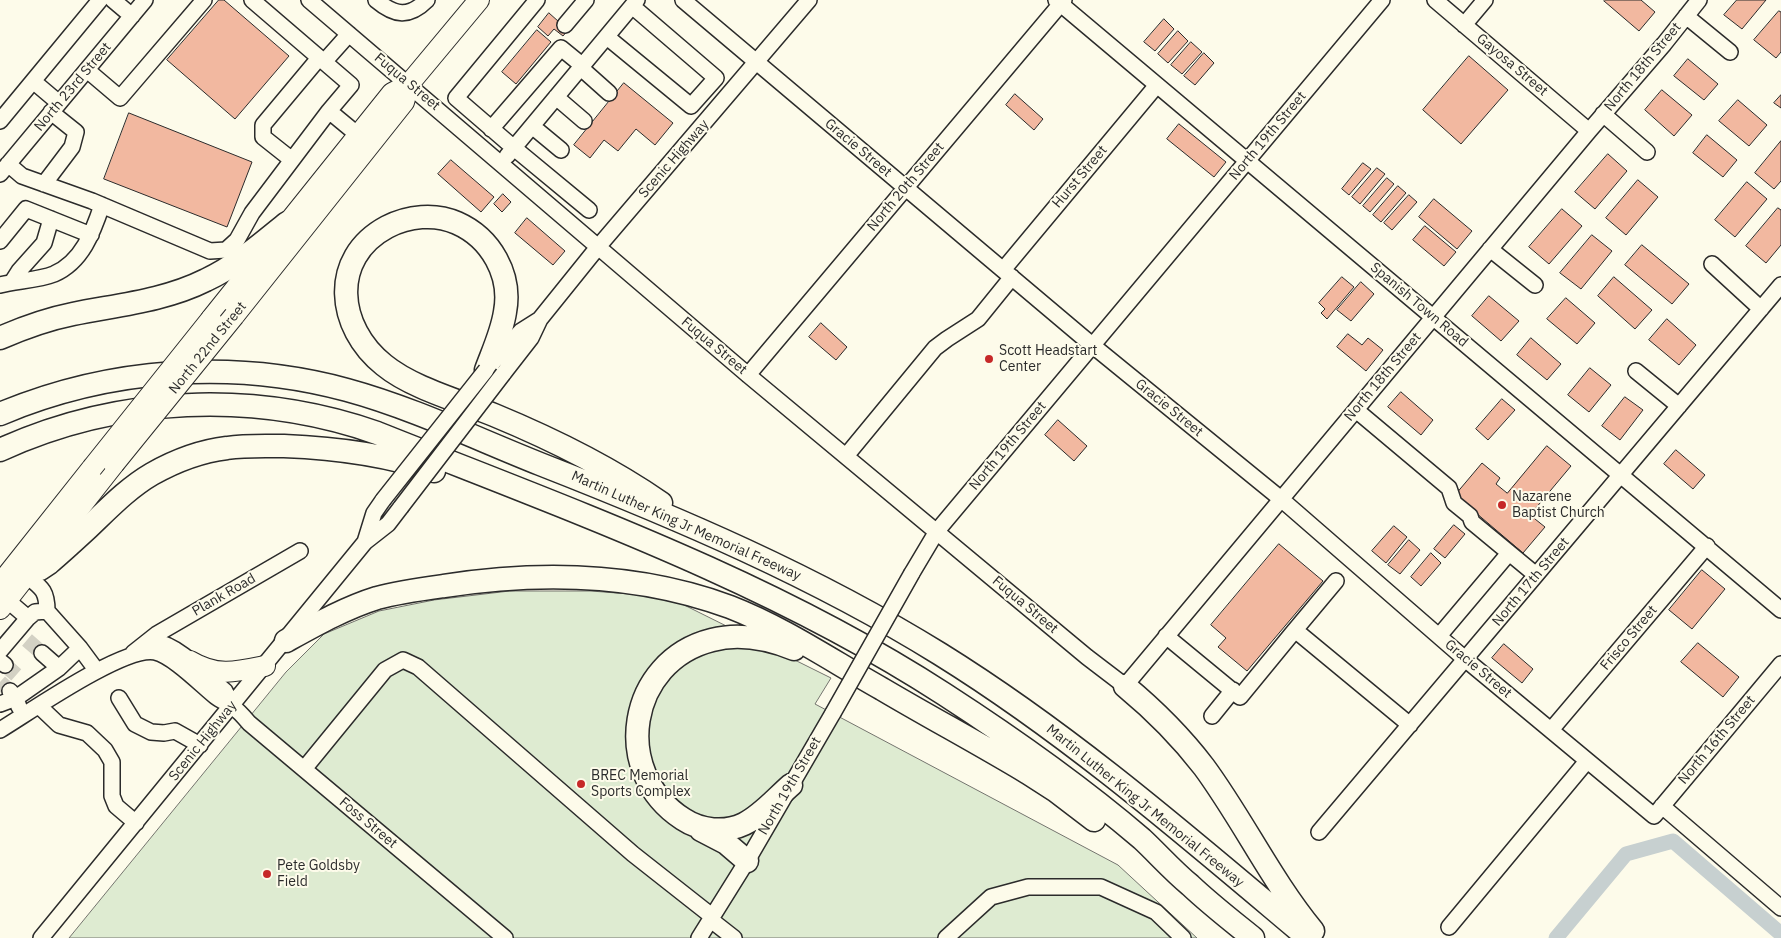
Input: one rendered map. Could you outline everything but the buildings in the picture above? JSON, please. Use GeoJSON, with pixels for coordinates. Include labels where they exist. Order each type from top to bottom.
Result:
{"type":"FeatureCollection","features":[{"type":"Feature","properties":{"kind":"highway"},"geometry":{"type":"LineString","coordinates":[[494,372],[506,300],[502,272],[491,250],[468,228],[437,218],[416,217],[397,222],[378,233],[365,245],[354,260],[346,289],[346,307],[353,327],[362,344],[376,358],[392,372],[415,384],[531,432],[615,473],[694,527]]}},
{"type":"Feature","properties":{"kind":"highway"},"geometry":{"type":"LineString","coordinates":[[0,338],[71,314],[158,297],[190,287],[212,277],[244,257],[287,223]]}},
{"type":"Feature","properties":{"kind":"highway","name":"Martin Luther King Jr Memorial Freeway"},"geometry":{"type":"LineString","coordinates":[[0,414],[39,399],[95,383],[140,376],[215,371],[244,372],[299,380],[347,390],[389,404],[694,527],[832,592],[923,644],[971,674],[1059,735],[1109,773],[1308,938]]}},
{"type":"Feature","properties":{"kind":"highway","name":"Martin Luther King Jr Memorial Freeway"},"geometry":{"type":"LineString","coordinates":[[0,450],[40,434],[100,417],[150,408],[208,404],[266,407],[310,414],[358,426],[695,562],[747,585],[832,628],[913,675],[993,727],[1079,789],[1143,840],[1190,886],[1253,938]]}},
{"type":"Feature","properties":{"kind":"highway"},"geometry":{"type":"LineString","coordinates":[[29,573],[49,563],[118,499],[151,474],[187,458],[227,448],[260,446],[329,448],[370,454],[407,462],[479,489],[600,523]]}},
{"type":"Feature","properties":{"kind":"highway"},"geometry":{"type":"LineString","coordinates":[[286,641],[340,612],[376,598],[493,579],[592,578],[663,588],[688,594],[730,608],[786,633],[1028,773],[1084,812],[1135,854],[1190,886]]}},
{"type":"Feature","properties":{"kind":"highway"},"geometry":{"type":"LineString","coordinates":[[747,861],[726,843],[688,823],[671,811],[650,787],[639,760],[637,739],[641,708],[648,691],[660,673],[681,654],[696,646],[715,639],[744,638],[768,641],[793,648],[881,689]]}},
{"type":"Feature","properties":{"kind":"highway"},"geometry":{"type":"LineString","coordinates":[[1125,686],[1163,720],[1204,768],[1282,888],[1319,938]]}},
{"type":"Feature","properties":{"kind":"highway"},"geometry":{"type":"LineString","coordinates":[[688,823],[706,829],[734,828],[754,818],[791,785]]}},
{"type":"Feature","properties":{"kind":"main road","name":"North 22nd Street"},"geometry":{"type":"LineString","coordinates":[[2,597],[92,468],[211,318],[392,93],[409,84],[479,0]]}},
{"type":"Feature","properties":{"kind":"main road","name":"North 22nd Street"},"geometry":{"type":"LineString","coordinates":[[2,597],[29,573],[404,102],[409,84]]}},
{"type":"Feature","properties":{"kind":"main road"},"geometry":{"type":"LineString","coordinates":[[190,661],[200,667],[217,672],[234,672],[265,666]]}},
{"type":"Feature","properties":{"kind":"street"},"geometry":{"type":"LineString","coordinates":[[0,121],[100,0]]}},
{"type":"Feature","properties":{"kind":"street"},"geometry":{"type":"LineString","coordinates":[[113,0],[132,16]]}},
{"type":"Feature","properties":{"kind":"street","name":"North 23rd Street"},"geometry":{"type":"LineString","coordinates":[[4,169],[146,0]]}},
{"type":"Feature","properties":{"kind":"street"},"geometry":{"type":"LineString","coordinates":[[87,70],[120,98],[204,0]]}},
{"type":"Feature","properties":{"kind":"street"},"geometry":{"type":"LineString","coordinates":[[4,169],[102,205],[210,251],[226,250],[237,240],[252,213],[351,85],[252,0]]}},
{"type":"Feature","properties":{"kind":"street","name":"Fuqua Street"},"geometry":{"type":"LineString","coordinates":[[309,0],[748,375],[1087,657],[1125,686]]}},
{"type":"Feature","properties":{"kind":"street"},"geometry":{"type":"LineString","coordinates":[[376,0],[386,8],[400,13],[417,10],[427,0]]}},
{"type":"Feature","properties":{"kind":"street"},"geometry":{"type":"LineString","coordinates":[[537,0],[456,98],[589,210]]}},
{"type":"Feature","properties":{"kind":"street"},"geometry":{"type":"LineString","coordinates":[[565,25],[586,0]]}},
{"type":"Feature","properties":{"kind":"street","name":"Gracie Street"},"geometry":{"type":"LineString","coordinates":[[683,0],[1092,346],[1281,499],[1465,659],[1587,761],[1658,811],[1781,908]]}},
{"type":"Feature","properties":{"kind":"street","name":"Scenic Highway"},"geometry":{"type":"LineString","coordinates":[[41,938],[286,641],[365,542],[388,524],[521,331],[540,319],[598,247],[809,0]]}},
{"type":"Feature","properties":{"kind":"street","name":"North 19th Street"},"geometry":{"type":"LineString","coordinates":[[699,938],[747,861],[937,531],[1382,0]]}},
{"type":"Feature","properties":{"kind":"street","name":"Gayosa Street"},"geometry":{"type":"LineString","coordinates":[[1435,0],[1589,130]]}},
{"type":"Feature","properties":{"kind":"street"},"geometry":{"type":"LineString","coordinates":[[1464,25],[1485,0]]}},
{"type":"Feature","properties":{"kind":"street","name":"North 18th Street"},"geometry":{"type":"LineString","coordinates":[[1125,686],[1699,0]]}},
{"type":"Feature","properties":{"kind":"street","name":"Spanish Town Road"},"geometry":{"type":"LineString","coordinates":[[1060,1],[1246,162],[1434,316],[1781,610]]}},
{"type":"Feature","properties":{"kind":"street","name":"North 20th Street"},"geometry":{"type":"LineString","coordinates":[[748,375],[1060,1]]}},
{"type":"Feature","properties":{"kind":"street"},"geometry":{"type":"LineString","coordinates":[[501,163],[635,3],[716,78],[691,106],[607,37]]}},
{"type":"Feature","properties":{"kind":"street"},"geometry":{"type":"LineString","coordinates":[[1686,16],[1730,52]]}},
{"type":"Feature","properties":{"kind":"street"},"geometry":{"type":"LineString","coordinates":[[292,160],[263,137],[263,125],[322,60],[349,34]]}},
{"type":"Feature","properties":{"kind":"street"},"geometry":{"type":"LineString","coordinates":[[491,129],[561,48],[609,93]]}},
{"type":"Feature","properties":{"kind":"street"},"geometry":{"type":"LineString","coordinates":[[33,81],[76,132],[72,147],[44,184]]}},
{"type":"Feature","properties":{"kind":"street","name":"Hurst Street"},"geometry":{"type":"LineString","coordinates":[[846,456],[935,348],[978,319],[1008,274],[1158,85]]}},
{"type":"Feature","properties":{"kind":"street"},"geometry":{"type":"LineString","coordinates":[[556,97],[584,121]]}},
{"type":"Feature","properties":{"kind":"street"},"geometry":{"type":"LineString","coordinates":[[329,112],[358,135]]}},
{"type":"Feature","properties":{"kind":"street"},"geometry":{"type":"LineString","coordinates":[[1603,114],[1647,152]]}},
{"type":"Feature","properties":{"kind":"street"},"geometry":{"type":"LineString","coordinates":[[532,126],[561,150]]}},
{"type":"Feature","properties":{"kind":"street"},"geometry":{"type":"LineString","coordinates":[[6,284],[53,274],[68,266],[92,235],[102,205]]}},
{"type":"Feature","properties":{"kind":"street"},"geometry":{"type":"LineString","coordinates":[[0,241],[26,210],[92,235]]}},
{"type":"Feature","properties":{"kind":"street"},"geometry":{"type":"LineString","coordinates":[[6,284],[44,243],[51,219]]}},
{"type":"Feature","properties":{"kind":"street"},"geometry":{"type":"LineString","coordinates":[[1490,249],[1535,285]]}},
{"type":"Feature","properties":{"kind":"street"},"geometry":{"type":"LineString","coordinates":[[1712,264],[1761,309]]}},
{"type":"Feature","properties":{"kind":"street","name":"North 17th Street"},"geometry":{"type":"LineString","coordinates":[[1319,832],[1678,406],[1780,288]]}},
{"type":"Feature","properties":{"kind":"street"},"geometry":{"type":"LineString","coordinates":[[1636,371],[1678,406]]}},
{"type":"Feature","properties":{"kind":"street","name":"Scenic Highway"},"geometry":{"type":"LineString","coordinates":[[365,542],[374,514],[384,500],[494,372]]}},
{"type":"Feature","properties":{"kind":"street"},"geometry":{"type":"LineString","coordinates":[[1356,410],[1449,488],[1454,503],[1470,516],[1472,522],[1536,575]]}},
{"type":"Feature","properties":{"kind":"street","name":"Frisco Street"},"geometry":{"type":"LineString","coordinates":[[1550,730],[1707,546]]}},
{"type":"Feature","properties":{"kind":"street","name":"Plank Road"},"geometry":{"type":"LineString","coordinates":[[127,658],[157,634],[300,551]]}},
{"type":"Feature","properties":{"kind":"street"},"geometry":{"type":"LineString","coordinates":[[1439,636],[1509,553]]}},
{"type":"Feature","properties":{"kind":"street"},"geometry":{"type":"LineString","coordinates":[[29,573],[44,590],[47,612],[80,648],[103,668]]}},
{"type":"Feature","properties":{"kind":"street"},"geometry":{"type":"LineString","coordinates":[[1166,636],[1240,697],[1336,581]]}},
{"type":"Feature","properties":{"kind":"street"},"geometry":{"type":"LineString","coordinates":[[2,597],[28,618]]}},
{"type":"Feature","properties":{"kind":"street"},"geometry":{"type":"LineString","coordinates":[[2,659],[22,636],[28,618],[35,612],[47,612]]}},
{"type":"Feature","properties":{"kind":"street"},"geometry":{"type":"LineString","coordinates":[[1295,630],[1410,725]]}},
{"type":"Feature","properties":{"kind":"street"},"geometry":{"type":"LineString","coordinates":[[150,641],[175,649],[225,691],[232,706]]}},
{"type":"Feature","properties":{"kind":"street","name":"Plank Road"},"geometry":{"type":"LineString","coordinates":[[103,668],[122,651],[138,643],[150,641]]}},
{"type":"Feature","properties":{"kind":"street"},"geometry":{"type":"LineString","coordinates":[[0,704],[25,683],[59,668],[80,648]]}},
{"type":"Feature","properties":{"kind":"street","name":"Plank Road"},"geometry":{"type":"LineString","coordinates":[[0,730],[103,668],[134,654],[146,652],[164,655],[218,699],[232,706]]}},
{"type":"Feature","properties":{"kind":"street"},"geometry":{"type":"LineString","coordinates":[[42,653],[59,668]]}},
{"type":"Feature","properties":{"kind":"street"},"geometry":{"type":"LineString","coordinates":[[304,769],[385,670],[402,660],[418,667],[633,854],[734,938]]}},
{"type":"Feature","properties":{"kind":"street","name":"North 16th Street"},"geometry":{"type":"LineString","coordinates":[[1658,811],[1781,664]]}},
{"type":"Feature","properties":{"kind":"street"},"geometry":{"type":"LineString","coordinates":[[1212,716],[1233,690]]}},
{"type":"Feature","properties":{"kind":"street"},"geometry":{"type":"LineString","coordinates":[[13,695],[24,716]]}},
{"type":"Feature","properties":{"kind":"street"},"geometry":{"type":"LineString","coordinates":[[119,698],[134,724],[151,732],[175,732],[200,745]]}},
{"type":"Feature","properties":{"kind":"street"},"geometry":{"type":"LineString","coordinates":[[39,706],[59,725],[87,733],[105,750],[112,762],[112,796],[116,806],[136,823]]}},
{"type":"Feature","properties":{"kind":"street","name":"Foss Street"},"geometry":{"type":"LineString","coordinates":[[232,706],[249,723],[506,938]]}},
{"type":"Feature","properties":{"kind":"street"},"geometry":{"type":"LineString","coordinates":[[1449,927],[1587,761]]}},
{"type":"Feature","properties":{"kind":"street"},"geometry":{"type":"LineString","coordinates":[[946,938],[991,897],[1028,887],[1100,887],[1156,912],[1183,938]]}},
{"type":"Feature","properties":{"kind":"green space","name":"BREC Memorial Sports Complex"},"geometry":{"type":"Polygon","coordinates":[[[510,591],[591,591],[668,597],[831,678],[815,704],[1118,865],[1197,938],[69,938],[286,672],[324,634],[379,611],[434,600],[510,591]]]}},
{"type":"Feature","properties":{"kind":"waterway"},"geometry":{"type":"LineString","coordinates":[[1556,938],[1626,854],[1673,841],[1781,934]]}},
{"type":"Feature","properties":{"kind":"tunnel"},"geometry":{"type":"LineString","coordinates":[[27,640],[42,653]]}},
{"type":"Feature","properties":{"kind":"tunnel"},"geometry":{"type":"LineString","coordinates":[[5,665],[21,679]]}},
{"type":"Feature","properties":{"kind":"tunnel"},"geometry":{"type":"LineString","coordinates":[[0,682],[10,691]]}},
{"type":"Feature","properties":{"kind":"place","name":"Scott Headstart Center"},"geometry":{"type":"Point","coordinates":[989,359]}},
{"type":"Feature","properties":{"kind":"place","name":"Nazarene Baptist Church"},"geometry":{"type":"Point","coordinates":[1502,505]}},
{"type":"Feature","properties":{"kind":"place","name":"BREC Memorial Sports Complex"},"geometry":{"type":"Point","coordinates":[581,784]}},
{"type":"Feature","properties":{"kind":"place","name":"Pete Goldsby Field"},"geometry":{"type":"Point","coordinates":[267,874]}}]}
